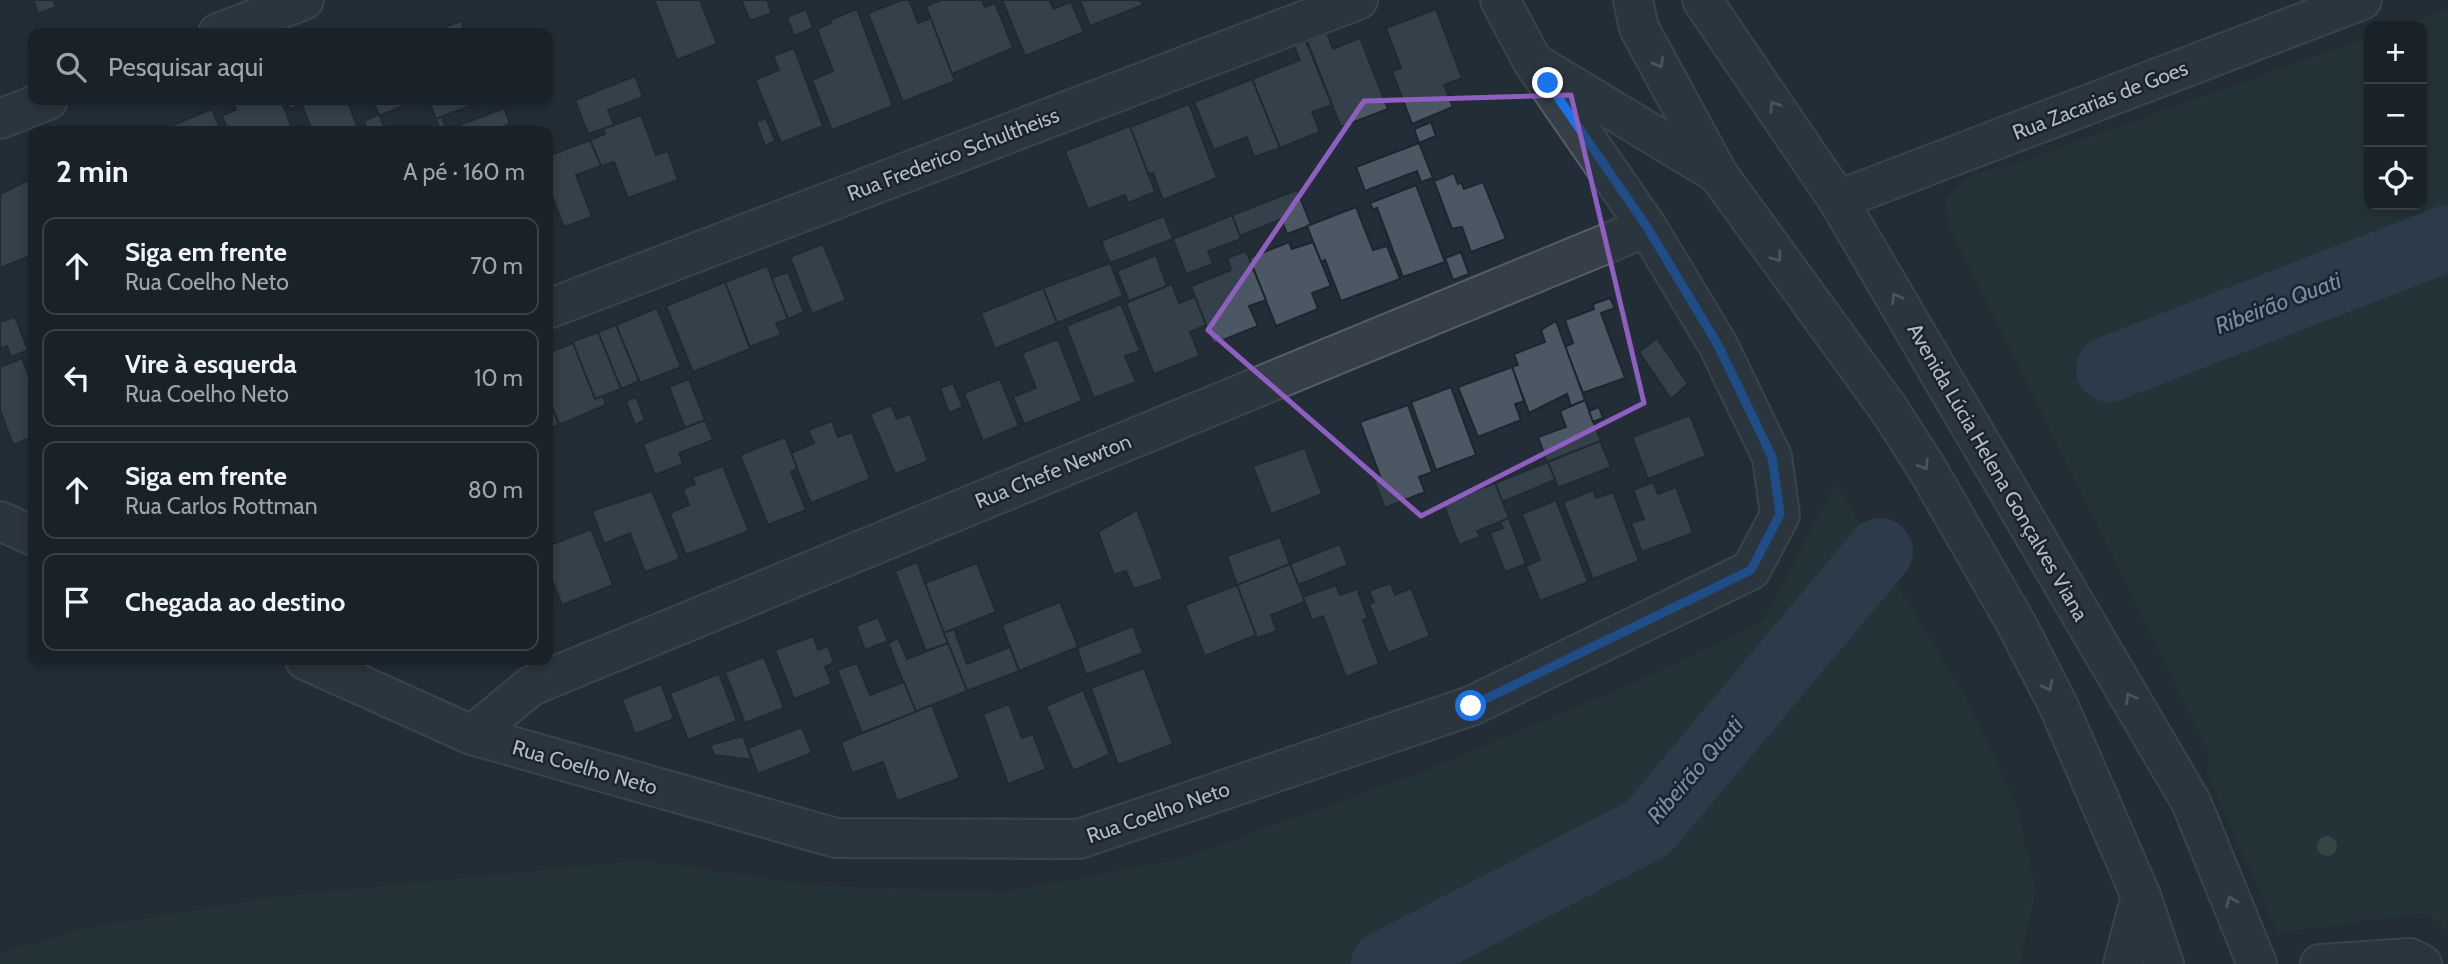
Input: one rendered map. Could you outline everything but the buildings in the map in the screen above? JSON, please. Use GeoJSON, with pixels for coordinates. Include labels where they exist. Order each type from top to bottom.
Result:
{"type":"FeatureCollection","features":[{"type":"Feature","properties":{"kind":"street","name":"Rua Frederico Schultheiss"},"geometry":{"type":"LineString","coordinates":[[553,307],[1358,0]]}},
{"type":"Feature","properties":{"kind":"street","name":"Rua Coelho Neto"},"geometry":{"type":"LineString","coordinates":[[316,665],[472,735],[836,838],[1079,839],[1471,706],[1751,570],[1780,514],[1772,457],[1718,345],[1647,227],[1533,62],[1500,0]]}},
{"type":"Feature","properties":{"kind":"street"},"geometry":{"type":"LineString","coordinates":[[1633,0],[1639,28],[1718,174],[1888,408],[2017,625],[2059,707],[2141,896],[2164,964]]}},
{"type":"Feature","properties":{"kind":"street","name":"Avenida Lúcia Helena Gonçalves Viana"},"geometry":{"type":"LineString","coordinates":[[1702,0],[1838,200],[2191,802],[2257,964]]}},
{"type":"Feature","properties":{"kind":"street","name":"Rua Zacarias de Goes"},"geometry":{"type":"LineString","coordinates":[[1838,200],[2362,0]]}},
{"type":"Feature","properties":{"kind":"street"},"geometry":{"type":"LineString","coordinates":[[230,28],[297,1]]}},
{"type":"Feature","properties":{"kind":"street"},"geometry":{"type":"LineString","coordinates":[[1533,62],[1718,174]]}},
{"type":"Feature","properties":{"kind":"street"},"geometry":{"type":"LineString","coordinates":[[0,119],[35,105]]}},
{"type":"Feature","properties":{"kind":"street","name":"Rua Chefe Newton"},"geometry":{"type":"LineString","coordinates":[[472,735],[531,685],[1647,227]]}},
{"type":"Feature","properties":{"kind":"street"},"geometry":{"type":"LineString","coordinates":[[0,519],[28,507]]}},
{"type":"Feature","properties":{"kind":"street"},"geometry":{"type":"LineString","coordinates":[[0,519],[28,533]]}},
{"type":"Feature","properties":{"kind":"street"},"geometry":{"type":"LineString","coordinates":[[2123,964],[2141,896]]}},
{"type":"Feature","properties":{"kind":"street"},"geometry":{"type":"LineString","coordinates":[[2320,964],[2410,958],[2422,964]]}},
{"type":"Feature","properties":{"kind":"highlighted area"},"geometry":{"type":"Polygon","coordinates":[[[1571,95],[1644,403],[1421,516],[1208,330],[1364,101],[1571,95]]]}},
{"type":"Feature","properties":{"kind":"green space"},"geometry":{"type":"Polygon","coordinates":[[[2448,9],[2448,932],[2427,913],[2278,933],[2207,774],[2209,752],[1950,228],[1945,199],[1968,177],[2022,161],[2364,39],[2364,210],[2427,210],[2427,21],[2415,21],[2448,9]]]}},
{"type":"Feature","properties":{"kind":"green space"},"geometry":{"type":"Polygon","coordinates":[[[1836,484],[1968,701],[2016,805],[2036,890],[2019,964],[0,964],[0,953],[87,928],[274,897],[642,860],[821,886],[1003,892],[1176,860],[1422,772],[1642,679],[1763,621],[1836,484]]]}},
{"type":"Feature","properties":{"kind":"waterway","name":"Ribeirão Quati"},"geometry":{"type":"LineString","coordinates":[[2109,369],[2448,238]]}},
{"type":"Feature","properties":{"kind":"waterway","name":"Ribeirão Quati"},"geometry":{"type":"LineString","coordinates":[[1384,964],[1648,828],[1880,551]]}},
{"type":"Feature","properties":{"kind":"route"},"geometry":{"type":"LineString","coordinates":[[1471,706],[1751,570],[1780,514],[1772,457],[1718,345],[1647,227],[1548,83]]}}]}
